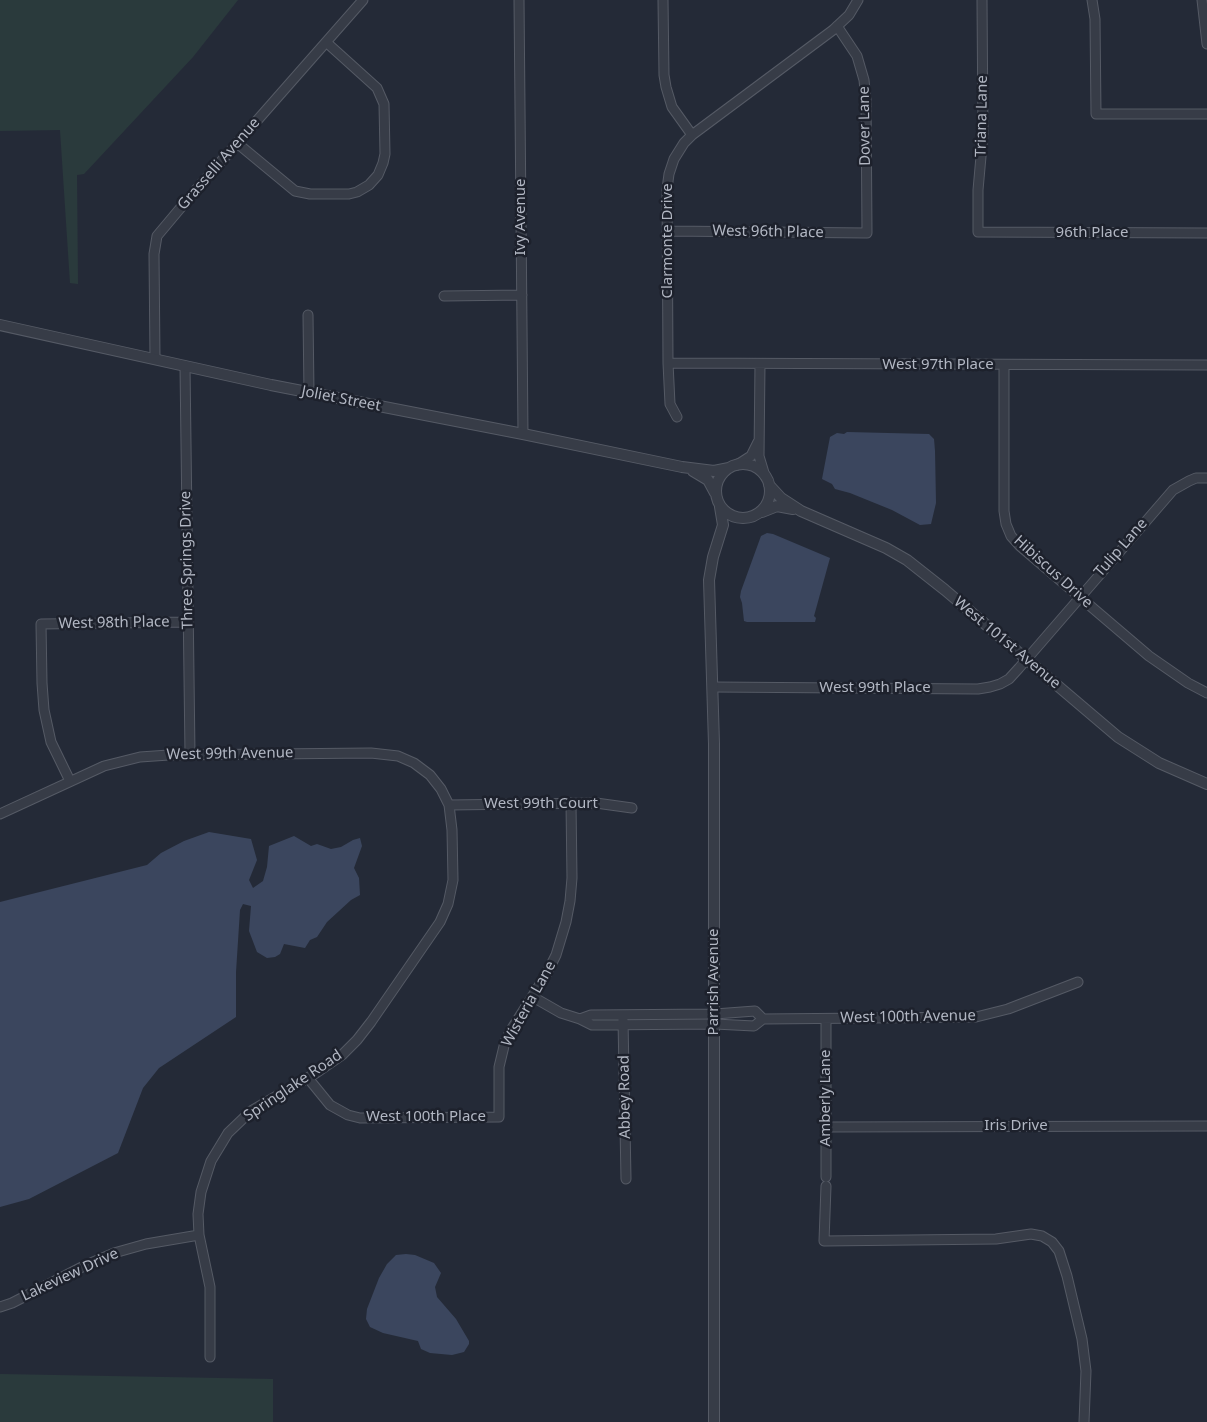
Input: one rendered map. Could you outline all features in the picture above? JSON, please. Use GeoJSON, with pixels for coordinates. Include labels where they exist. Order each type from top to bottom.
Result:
{"type":"FeatureCollection","features":[{"type":"Feature","properties":{"kind":"street","name":"Grasselli Avenue"},"geometry":{"type":"LineString","coordinates":[[155,359],[154,254],[157,236],[363,0]]}},
{"type":"Feature","properties":{"kind":"street","name":"Ivy Avenue"},"geometry":{"type":"LineString","coordinates":[[519,0],[523,434]]}},
{"type":"Feature","properties":{"kind":"street"},"geometry":{"type":"LineString","coordinates":[[663,0],[664,75],[667,92],[672,107],[692,135]]}},
{"type":"Feature","properties":{"kind":"street","name":"Clarmonte Drive"},"geometry":{"type":"LineString","coordinates":[[678,417],[670,404],[668,363],[667,189],[669,174],[678,151],[692,135],[837,26],[849,15],[858,0]]}},
{"type":"Feature","properties":{"kind":"street","name":"Triana Lane"},"geometry":{"type":"LineString","coordinates":[[978,232],[978,190],[983,141],[982,0]]}},
{"type":"Feature","properties":{"kind":"street"},"geometry":{"type":"LineString","coordinates":[[1092,0],[1095,18],[1096,114],[1207,114]]}},
{"type":"Feature","properties":{"kind":"street"},"geometry":{"type":"LineString","coordinates":[[1202,0],[1207,44]]}},
{"type":"Feature","properties":{"kind":"street","name":"Dover Lane"},"geometry":{"type":"LineString","coordinates":[[837,26],[857,56],[864,80],[866,100],[867,233]]}},
{"type":"Feature","properties":{"kind":"street"},"geometry":{"type":"LineString","coordinates":[[237,143],[295,191],[310,194],[349,194],[369,186],[378,175],[385,154],[384,104],[376,88],[326,42]]}},
{"type":"Feature","properties":{"kind":"street","name":"West 96th Place"},"geometry":{"type":"LineString","coordinates":[[668,231],[867,233]]}},
{"type":"Feature","properties":{"kind":"street","name":"96th Place"},"geometry":{"type":"LineString","coordinates":[[978,232],[1207,233]]}},
{"type":"Feature","properties":{"kind":"street"},"geometry":{"type":"LineString","coordinates":[[444,296],[522,295]]}},
{"type":"Feature","properties":{"kind":"street"},"geometry":{"type":"LineString","coordinates":[[308,316],[309,393]]}},
{"type":"Feature","properties":{"kind":"street","name":"Joliet Street"},"geometry":{"type":"LineString","coordinates":[[0,325],[309,393],[682,467],[714,472],[733,467]]}},
{"type":"Feature","properties":{"kind":"street","name":"West 97th Place"},"geometry":{"type":"LineString","coordinates":[[668,363],[1207,365]]}},
{"type":"Feature","properties":{"kind":"street"},"geometry":{"type":"LineString","coordinates":[[759,513],[768,502],[770,494],[760,460],[760,364]]}},
{"type":"Feature","properties":{"kind":"street","name":"Hibiscus Drive"},"geometry":{"type":"LineString","coordinates":[[1004,365],[1004,511],[1006,524],[1011,536],[1079,597],[1162,666],[1207,693]]}},
{"type":"Feature","properties":{"kind":"street","name":"Three Springs Drive"},"geometry":{"type":"LineString","coordinates":[[185,366],[190,754]]}},
{"type":"Feature","properties":{"kind":"street"},"geometry":{"type":"LineString","coordinates":[[716,494],[719,478],[751,456],[759,440]]}},
{"type":"Feature","properties":{"kind":"street"},"geometry":{"type":"LineString","coordinates":[[733,467],[746,464],[755,467],[767,480]]}},
{"type":"Feature","properties":{"kind":"street","name":"Joliet Street"},"geometry":{"type":"LineString","coordinates":[[682,467],[707,479],[716,494]]}},
{"type":"Feature","properties":{"kind":"street","name":"Tulip Lane"},"geometry":{"type":"LineString","coordinates":[[1027,659],[1173,490],[1189,480],[1207,478]]}},
{"type":"Feature","properties":{"kind":"street","name":"West 101st Avenue"},"geometry":{"type":"LineString","coordinates":[[767,480],[781,498],[801,510],[886,548],[906,560],[1027,659],[1118,737],[1159,763],[1207,784]]}},
{"type":"Feature","properties":{"kind":"street","name":"Parrish Avenue"},"geometry":{"type":"LineString","coordinates":[[714,1422],[715,1019],[713,687],[709,580],[711,564],[723,520],[716,494]]}},
{"type":"Feature","properties":{"kind":"street","name":"West 101st Avenue"},"geometry":{"type":"LineString","coordinates":[[759,513],[777,506],[801,510]]}},
{"type":"Feature","properties":{"kind":"street"},"geometry":{"type":"LineString","coordinates":[[720,507],[734,517],[748,518]]}},
{"type":"Feature","properties":{"kind":"street","name":"Parrish Avenue"},"geometry":{"type":"LineString","coordinates":[[718,543],[732,526],[759,513]]}},
{"type":"Feature","properties":{"kind":"street","name":"West 98th Place"},"geometry":{"type":"LineString","coordinates":[[70,781],[54,750],[47,726],[42,692],[41,624],[188,622]]}},
{"type":"Feature","properties":{"kind":"street","name":"West 99th Place"},"geometry":{"type":"LineString","coordinates":[[713,687],[984,688],[995,686],[1009,679],[1027,659]]}},
{"type":"Feature","properties":{"kind":"street","name":"West 99th Avenue"},"geometry":{"type":"LineString","coordinates":[[0,814],[95,770],[131,758],[190,754],[358,753],[398,756],[414,763],[430,775],[441,789],[449,805]]}},
{"type":"Feature","properties":{"kind":"street","name":"West 99th Court"},"geometry":{"type":"LineString","coordinates":[[449,805],[571,803],[605,804],[632,808]]}},
{"type":"Feature","properties":{"kind":"street","name":"Wisteria Lane"},"geometry":{"type":"LineString","coordinates":[[499,1117],[498,1080],[500,1056],[511,1030],[533,997],[556,955],[568,913],[572,878],[571,803]]}},
{"type":"Feature","properties":{"kind":"street","name":"Springlake Road"},"geometry":{"type":"LineString","coordinates":[[210,1357],[210,1287],[199,1235],[198,1214],[205,1175],[221,1142],[234,1126],[251,1111],[308,1078],[342,1055],[357,1040],[444,914],[453,880],[452,830],[449,805]]}},
{"type":"Feature","properties":{"kind":"street","name":"West 100th Avenue"},"geometry":{"type":"LineString","coordinates":[[580,1019],[591,1015],[623,1014],[715,1019],[754,1026],[763,1019],[976,1017],[1008,1009],[1078,982]]}},
{"type":"Feature","properties":{"kind":"street","name":"West 100th Avenue"},"geometry":{"type":"LineString","coordinates":[[533,997],[560,1013],[592,1025],[715,1019],[755,1012],[763,1019]]}},
{"type":"Feature","properties":{"kind":"street","name":"Abbey Road"},"geometry":{"type":"LineString","coordinates":[[623,1014],[626,1179]]}},
{"type":"Feature","properties":{"kind":"street","name":"Amberly Lane"},"geometry":{"type":"LineString","coordinates":[[826,1019],[824,1241],[996,1239],[1031,1234],[1042,1236],[1052,1242],[1059,1251],[1067,1276],[1082,1339],[1086,1372],[1084,1422]]}},
{"type":"Feature","properties":{"kind":"street","name":"West 100th Place"},"geometry":{"type":"LineString","coordinates":[[308,1078],[319,1094],[330,1105],[342,1112],[360,1118],[499,1117]]}},
{"type":"Feature","properties":{"kind":"street","name":"Iris Drive"},"geometry":{"type":"LineString","coordinates":[[826,1127],[1207,1126]]}},
{"type":"Feature","properties":{"kind":"street","name":"Lakeview Drive"},"geometry":{"type":"LineString","coordinates":[[0,1307],[12,1303],[86,1265],[114,1253],[146,1244],[199,1235]]}},
{"type":"Feature","properties":{"kind":"shaded area"},"geometry":{"type":"Polygon","coordinates":[[[0,0],[238,0],[193,57],[84,174],[77,175],[78,284],[70,283],[60,130],[0,131],[0,0]]]}},
{"type":"Feature","properties":{"kind":"shaded area"},"geometry":{"type":"Polygon","coordinates":[[[0,1374],[273,1379],[273,1422],[0,1422],[0,1374]]]}},
{"type":"Feature","properties":{"kind":"water"},"geometry":{"type":"Polygon","coordinates":[[[847,432],[929,434],[934,439],[936,503],[931,524],[920,525],[892,510],[835,489],[832,484],[822,479],[830,437],[837,433],[844,434],[847,432]]]}},
{"type":"Feature","properties":{"kind":"water"},"geometry":{"type":"Polygon","coordinates":[[[767,533],[830,558],[814,616],[816,618],[815,622],[744,621],[740,597],[741,591],[761,536],[767,533]]]}},
{"type":"Feature","properties":{"kind":"water"},"geometry":{"type":"Polygon","coordinates":[[[209,832],[251,839],[257,860],[249,880],[253,888],[263,881],[267,867],[269,846],[294,836],[311,846],[317,844],[331,849],[341,847],[360,838],[362,846],[354,868],[359,878],[360,895],[351,900],[327,922],[317,937],[310,940],[305,948],[284,944],[280,954],[267,958],[257,952],[249,931],[251,906],[243,904],[240,910],[236,972],[236,1017],[159,1068],[143,1088],[118,1153],[29,1199],[0,1207],[0,902],[147,865],[161,853],[184,841],[209,832]]]}},
{"type":"Feature","properties":{"kind":"water"},"geometry":{"type":"Polygon","coordinates":[[[396,1255],[415,1255],[434,1263],[441,1273],[435,1287],[437,1297],[456,1319],[469,1341],[464,1352],[452,1355],[430,1353],[421,1349],[418,1341],[383,1333],[370,1327],[366,1319],[367,1309],[379,1278],[387,1264],[396,1255]]]}}]}
